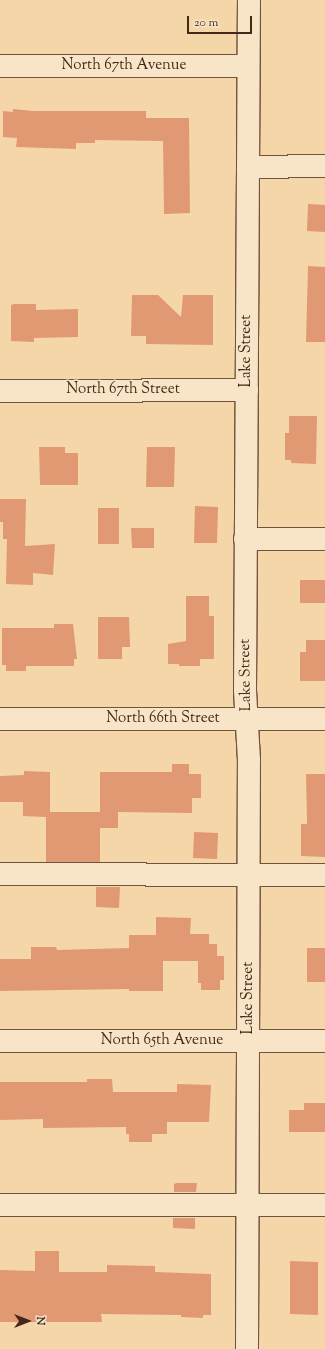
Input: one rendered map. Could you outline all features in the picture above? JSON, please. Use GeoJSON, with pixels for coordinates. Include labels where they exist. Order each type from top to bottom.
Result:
{"type":"FeatureCollection","features":[{"type":"Feature","properties":{"kind":"street","name":"Lake Street"},"geometry":{"type":"LineString","coordinates":[[247,1349],[249,760],[246,719],[245,539],[249,0]]}},
{"type":"Feature","properties":{"kind":"street","name":"North 67th Avenue"},"geometry":{"type":"LineString","coordinates":[[0,66],[248,66]]}},
{"type":"Feature","properties":{"kind":"street"},"geometry":{"type":"LineString","coordinates":[[248,167],[325,166]]}},
{"type":"Feature","properties":{"kind":"street","name":"North 67th Street"},"geometry":{"type":"LineString","coordinates":[[0,391],[247,390]]}},
{"type":"Feature","properties":{"kind":"street"},"geometry":{"type":"LineString","coordinates":[[245,539],[325,539]]}},
{"type":"Feature","properties":{"kind":"street","name":"North 66th Street"},"geometry":{"type":"LineString","coordinates":[[0,719],[325,719]]}},
{"type":"Feature","properties":{"kind":"street"},"geometry":{"type":"LineString","coordinates":[[0,874],[249,876],[325,875]]}},
{"type":"Feature","properties":{"kind":"street","name":"North 65th Avenue"},"geometry":{"type":"LineString","coordinates":[[0,1041],[325,1041]]}},
{"type":"Feature","properties":{"kind":"street"},"geometry":{"type":"LineString","coordinates":[[0,1205],[325,1205]]}},
{"type":"Feature","properties":{"kind":"building"},"geometry":{"type":"Polygon","coordinates":[[[13,109],[33,111],[146,111],[146,118],[189,118],[190,213],[164,214],[163,141],[95,140],[95,143],[76,143],[76,149],[16,147],[17,138],[3,137],[3,111],[13,112],[13,109]]]}},
{"type":"Feature","properties":{"kind":"building"},"geometry":{"type":"Polygon","coordinates":[[[308,204],[325,205],[325,232],[307,231],[308,204]]]}},
{"type":"Feature","properties":{"kind":"building"},"geometry":{"type":"Polygon","coordinates":[[[308,266],[325,267],[325,342],[306,342],[308,266]]]}},
{"type":"Feature","properties":{"kind":"building"},"geometry":{"type":"Polygon","coordinates":[[[132,295],[158,295],[181,317],[183,295],[213,295],[213,345],[146,344],[146,336],[131,336],[132,295]]]}},
{"type":"Feature","properties":{"kind":"building"},"geometry":{"type":"Polygon","coordinates":[[[36,304],[36,310],[78,309],[78,337],[34,338],[34,342],[11,341],[11,305],[36,304]]]}},
{"type":"Feature","properties":{"kind":"building"},"geometry":{"type":"Polygon","coordinates":[[[289,416],[317,416],[316,464],[291,463],[291,460],[285,460],[285,433],[289,433],[289,416]]]}},
{"type":"Feature","properties":{"kind":"building"},"geometry":{"type":"Polygon","coordinates":[[[39,447],[65,447],[65,453],[78,453],[78,485],[40,485],[39,447]]]}},
{"type":"Feature","properties":{"kind":"building"},"geometry":{"type":"Polygon","coordinates":[[[147,447],[175,447],[174,487],[146,487],[147,447]]]}},
{"type":"Feature","properties":{"kind":"building"},"geometry":{"type":"Polygon","coordinates":[[[0,499],[26,499],[25,546],[55,544],[53,575],[33,573],[33,585],[6,584],[7,539],[3,539],[3,522],[0,522],[0,499]]]}},
{"type":"Feature","properties":{"kind":"building"},"geometry":{"type":"Polygon","coordinates":[[[195,506],[218,507],[217,543],[194,543],[195,506]]]}},
{"type":"Feature","properties":{"kind":"building"},"geometry":{"type":"Polygon","coordinates":[[[98,508],[119,508],[119,544],[98,544],[98,508]]]}},
{"type":"Feature","properties":{"kind":"building"},"geometry":{"type":"Polygon","coordinates":[[[131,528],[154,528],[154,548],[132,548],[131,528]]]}},
{"type":"Feature","properties":{"kind":"building"},"geometry":{"type":"Polygon","coordinates":[[[300,580],[325,580],[325,603],[300,603],[300,580]]]}},
{"type":"Feature","properties":{"kind":"building"},"geometry":{"type":"Polygon","coordinates":[[[186,596],[209,596],[209,616],[214,616],[214,659],[200,659],[200,666],[179,666],[179,664],[168,664],[168,644],[186,641],[186,596]]]}},
{"type":"Feature","properties":{"kind":"building"},"geometry":{"type":"Polygon","coordinates":[[[98,617],[129,617],[130,647],[122,647],[122,659],[98,659],[98,617]]]}},
{"type":"Feature","properties":{"kind":"building"},"geometry":{"type":"Polygon","coordinates":[[[54,624],[73,624],[77,659],[74,659],[74,666],[26,666],[26,671],[6,671],[6,665],[2,665],[2,628],[54,628],[54,624]]]}},
{"type":"Feature","properties":{"kind":"building"},"geometry":{"type":"Polygon","coordinates":[[[306,640],[325,640],[325,681],[300,681],[300,652],[306,652],[306,640]]]}},
{"type":"Feature","properties":{"kind":"building"},"geometry":{"type":"Polygon","coordinates":[[[172,764],[189,764],[189,774],[201,774],[201,798],[192,798],[192,813],[118,812],[118,828],[100,828],[100,772],[172,772],[172,764]]]}},
{"type":"Feature","properties":{"kind":"building"},"geometry":{"type":"Polygon","coordinates":[[[24,771],[50,772],[50,812],[100,812],[100,862],[46,862],[46,817],[23,816],[23,802],[0,802],[0,776],[24,775],[24,771]]]}},
{"type":"Feature","properties":{"kind":"building"},"geometry":{"type":"Polygon","coordinates":[[[306,774],[325,774],[325,857],[301,856],[301,824],[307,824],[306,774]]]}},
{"type":"Feature","properties":{"kind":"building"},"geometry":{"type":"Polygon","coordinates":[[[194,832],[218,833],[217,859],[193,858],[194,832]]]}},
{"type":"Feature","properties":{"kind":"building"},"geometry":{"type":"Polygon","coordinates":[[[96,887],[120,887],[119,908],[96,907],[96,887]]]}},
{"type":"Feature","properties":{"kind":"building"},"geometry":{"type":"Polygon","coordinates":[[[156,917],[191,918],[190,934],[209,934],[209,944],[217,944],[217,956],[224,956],[224,980],[220,980],[220,990],[201,990],[201,983],[198,983],[198,961],[163,961],[163,991],[129,991],[129,989],[0,991],[0,959],[31,959],[31,947],[56,947],[57,950],[129,948],[129,935],[156,935],[156,917]]]}},
{"type":"Feature","properties":{"kind":"building"},"geometry":{"type":"Polygon","coordinates":[[[307,948],[325,948],[325,982],[307,982],[307,948]]]}},
{"type":"Feature","properties":{"kind":"building"},"geometry":{"type":"Polygon","coordinates":[[[87,1079],[112,1079],[113,1092],[177,1092],[177,1084],[211,1085],[209,1122],[167,1122],[167,1134],[152,1134],[152,1142],[129,1142],[129,1134],[126,1134],[126,1127],[43,1128],[43,1119],[0,1120],[0,1082],[87,1082],[87,1079]]]}},
{"type":"Feature","properties":{"kind":"building"},"geometry":{"type":"Polygon","coordinates":[[[304,1103],[325,1103],[325,1132],[289,1132],[289,1110],[304,1110],[304,1103]]]}},
{"type":"Feature","properties":{"kind":"building"},"geometry":{"type":"Polygon","coordinates":[[[197,1183],[196,1192],[174,1192],[174,1184],[197,1183]]]}},
{"type":"Feature","properties":{"kind":"building"},"geometry":{"type":"Polygon","coordinates":[[[173,1218],[195,1218],[195,1229],[173,1228],[173,1218]]]}},
{"type":"Feature","properties":{"kind":"building"},"geometry":{"type":"Polygon","coordinates":[[[35,1251],[59,1251],[59,1272],[107,1272],[107,1265],[155,1266],[155,1272],[211,1274],[211,1315],[203,1315],[203,1318],[181,1317],[181,1315],[101,1314],[102,1322],[0,1322],[0,1270],[35,1271],[35,1251]]]}},
{"type":"Feature","properties":{"kind":"building"},"geometry":{"type":"Polygon","coordinates":[[[290,1261],[318,1262],[318,1315],[290,1314],[290,1261]]]}}]}
